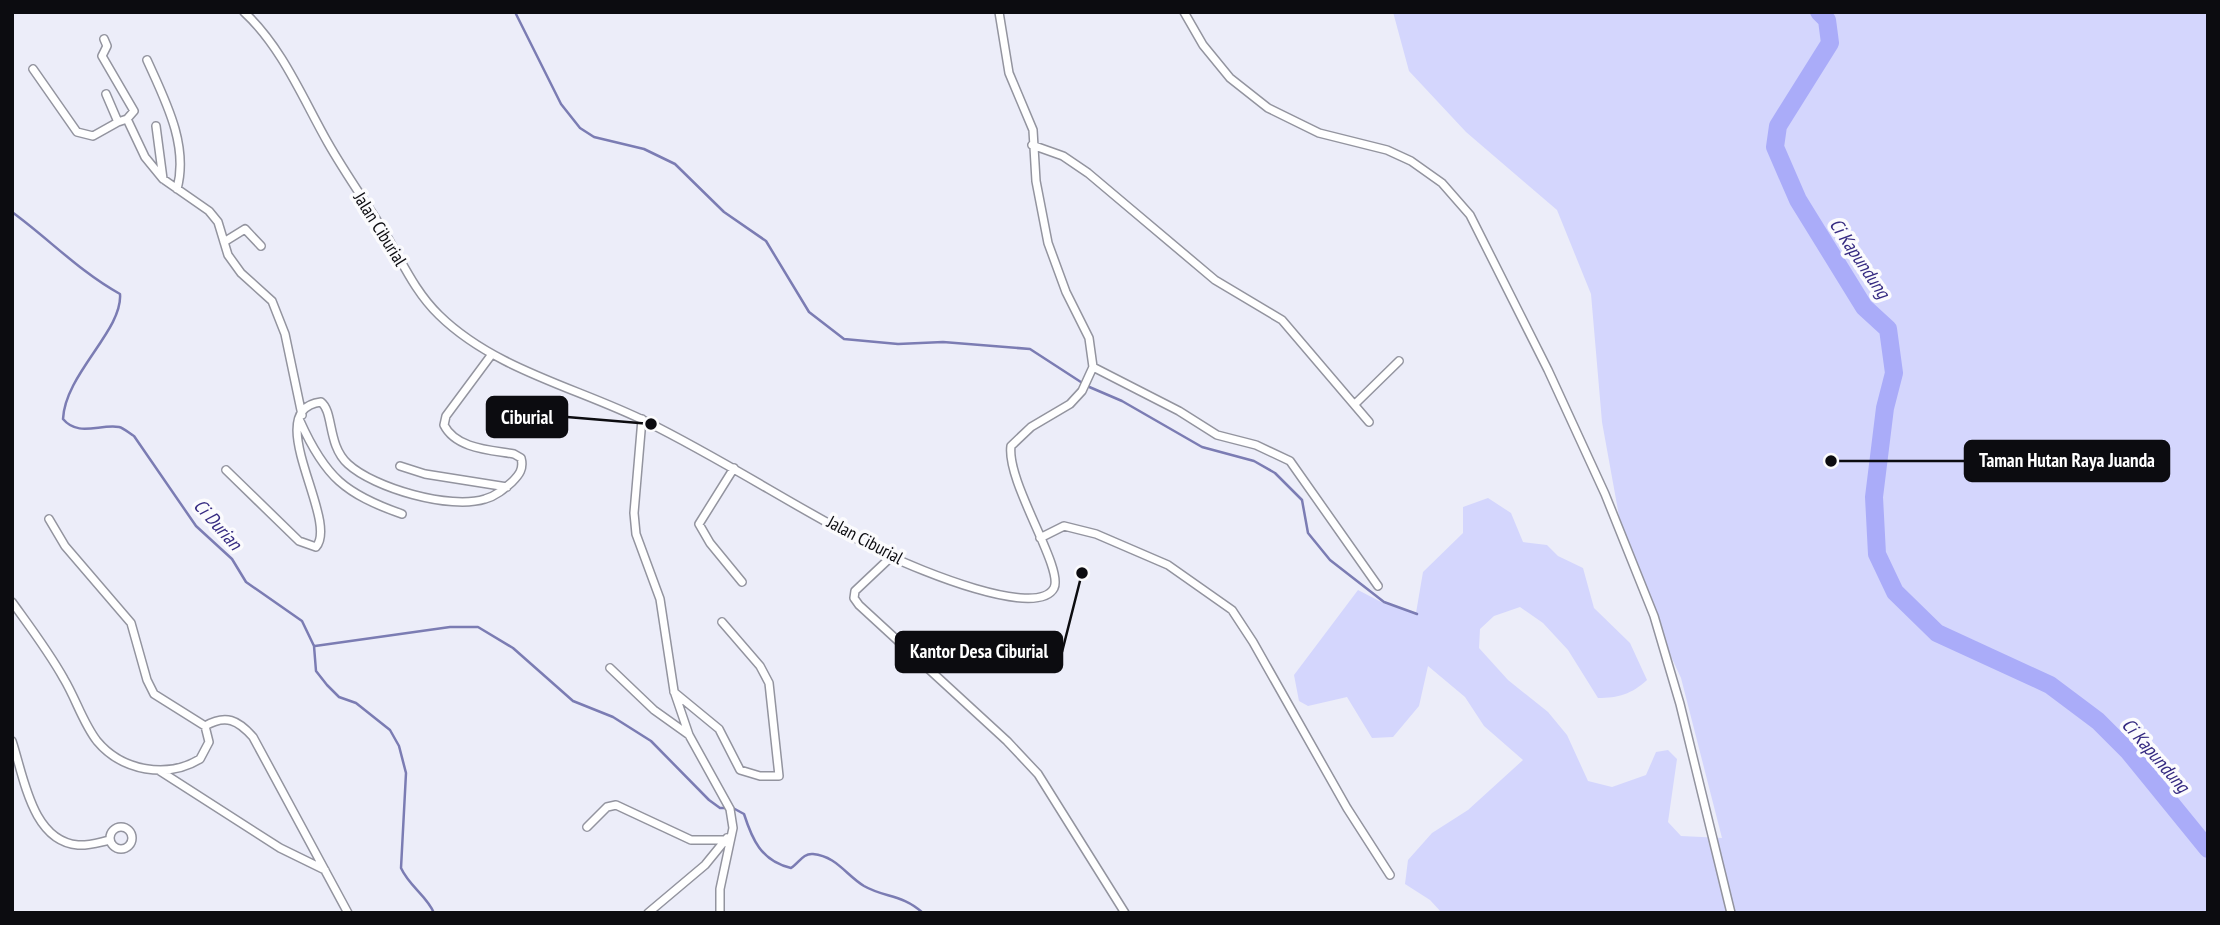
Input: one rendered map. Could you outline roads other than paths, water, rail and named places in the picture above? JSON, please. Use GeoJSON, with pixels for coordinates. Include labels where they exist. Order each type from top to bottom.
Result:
{"type":"FeatureCollection","features":[{"type":"Feature","properties":{"kind":"street","name":"Jalan Ciburial"},"geometry":{"type":"LineString","coordinates":[[244,12],[270,41],[345,173],[383,230],[417,290],[440,316],[492,354],[642,419],[891,556],[988,593],[1016,598],[1041,598],[1052,591],[1055,581],[1012,471],[1011,446],[1031,427],[1070,404],[1082,391],[1093,368]]}},
{"type":"Feature","properties":{"kind":"street"},"geometry":{"type":"LineString","coordinates":[[999,12],[1007,65],[1033,130],[1032,145],[1048,243],[1066,292],[1089,338],[1093,368],[1179,411],[1217,435],[1256,445],[1290,461],[1378,586]]}},
{"type":"Feature","properties":{"kind":"street"},"geometry":{"type":"LineString","coordinates":[[1184,12],[1203,45],[1230,78],[1268,108],[1319,133],[1388,150],[1411,161],[1442,183],[1470,215],[1548,370],[1605,494],[1654,616],[1680,704],[1731,913]]}},
{"type":"Feature","properties":{"kind":"street"},"geometry":{"type":"LineString","coordinates":[[33,69],[77,132],[93,136],[127,119],[134,111],[102,56],[107,46],[104,39]]}},
{"type":"Feature","properties":{"kind":"street"},"geometry":{"type":"LineString","coordinates":[[147,60],[174,124],[182,165],[177,190]]}},
{"type":"Feature","properties":{"kind":"street"},"geometry":{"type":"LineString","coordinates":[[106,94],[118,122]]}},
{"type":"Feature","properties":{"kind":"street"},"geometry":{"type":"LineString","coordinates":[[127,119],[145,157],[163,179],[209,211],[218,222],[228,255],[241,273],[272,301],[285,334],[301,418],[322,465],[332,477],[367,500],[402,514]]}},
{"type":"Feature","properties":{"kind":"street"},"geometry":{"type":"LineString","coordinates":[[156,126],[163,179]]}},
{"type":"Feature","properties":{"kind":"street"},"geometry":{"type":"LineString","coordinates":[[1032,145],[1063,156],[1088,173],[1215,280],[1282,320],[1368,422]]}},
{"type":"Feature","properties":{"kind":"street"},"geometry":{"type":"LineString","coordinates":[[224,242],[243,229],[261,246]]}},
{"type":"Feature","properties":{"kind":"street"},"geometry":{"type":"LineString","coordinates":[[226,470],[299,541],[316,547],[321,542],[322,524],[300,459],[297,431],[301,418],[312,404],[324,404],[333,445],[339,455],[364,476],[388,488],[464,502],[487,499],[507,487],[521,472],[521,458],[460,441],[448,433],[444,425],[446,416],[492,354]]}},
{"type":"Feature","properties":{"kind":"street"},"geometry":{"type":"LineString","coordinates":[[1355,404],[1399,361]]}},
{"type":"Feature","properties":{"kind":"street"},"geometry":{"type":"LineString","coordinates":[[642,419],[634,513],[636,534],[660,599],[674,691],[689,735],[725,796],[733,828],[720,889],[720,913]]}},
{"type":"Feature","properties":{"kind":"street"},"geometry":{"type":"LineString","coordinates":[[400,466],[425,474],[507,487]]}},
{"type":"Feature","properties":{"kind":"street"},"geometry":{"type":"LineString","coordinates":[[734,468],[699,524],[710,543],[742,582]]}},
{"type":"Feature","properties":{"kind":"street"},"geometry":{"type":"LineString","coordinates":[[12,602],[65,679],[96,740],[121,760],[144,770],[159,771],[181,767],[200,759],[209,742],[205,726],[154,694],[147,680],[131,623],[65,546],[49,519]]}},
{"type":"Feature","properties":{"kind":"street"},"geometry":{"type":"LineString","coordinates":[[1040,538],[1064,526],[1096,534],[1168,565],[1232,610],[1249,634],[1347,808],[1390,874]]}},
{"type":"Feature","properties":{"kind":"street"},"geometry":{"type":"LineString","coordinates":[[891,556],[855,591],[854,598],[868,615],[934,671],[1038,774],[1125,913]]}},
{"type":"Feature","properties":{"kind":"street"},"geometry":{"type":"LineString","coordinates":[[674,691],[719,729],[740,770],[760,776],[779,776],[769,683],[760,666],[722,622]]}},
{"type":"Feature","properties":{"kind":"street"},"geometry":{"type":"LineString","coordinates":[[610,668],[654,710],[689,735]]}},
{"type":"Feature","properties":{"kind":"street"},"geometry":{"type":"LineString","coordinates":[[205,726],[225,718],[235,720],[253,737],[308,833],[348,913]]}},
{"type":"Feature","properties":{"kind":"street"},"geometry":{"type":"LineString","coordinates":[[12,741],[41,823],[50,835],[64,843],[81,845],[110,840]]}},
{"type":"Feature","properties":{"kind":"street"},"geometry":{"type":"LineString","coordinates":[[159,771],[279,848],[325,870]]}},
{"type":"Feature","properties":{"kind":"street"},"geometry":{"type":"LineString","coordinates":[[587,827],[607,807],[616,805],[691,840],[726,840]]}},
{"type":"Feature","properties":{"kind":"street"},"geometry":{"type":"LineString","coordinates":[[648,913],[699,871],[733,828]]}},
{"type":"Feature","properties":{"kind":"waterway"},"geometry":{"type":"LineString","coordinates":[[515,12],[561,104],[580,128],[594,137],[644,149],[675,164],[724,212],[766,241],[809,312],[844,339],[898,344],[943,342],[1030,349],[1087,386],[1122,401],[1202,447],[1254,461],[1275,473],[1302,500],[1308,533],[1330,560],[1384,602],[1417,614]]}},
{"type":"Feature","properties":{"kind":"waterway","name":"Ci Kapundung"},"geometry":{"type":"LineString","coordinates":[[1819,12],[1827,20],[1830,43],[1778,126],[1775,147],[1798,200],[1864,307],[1888,329],[1894,373],[1885,408],[1874,497],[1877,554],[1895,592],[1937,633],[2050,685],[2098,721],[2129,752],[2208,849]]}},
{"type":"Feature","properties":{"kind":"waterway","name":"Ci Durian"},"geometry":{"type":"LineString","coordinates":[[12,212],[78,266],[120,294],[113,322],[73,386],[63,419],[82,429],[119,427],[134,436],[196,526],[232,559],[246,582],[302,621],[314,646],[316,671],[327,685],[339,697],[356,703],[390,730],[399,746],[406,773],[401,868],[434,913]]}},
{"type":"Feature","properties":{"kind":"waterway"},"geometry":{"type":"LineString","coordinates":[[315,646],[450,627],[478,627],[513,648],[573,701],[613,717],[651,741],[709,800],[720,808],[726,808]]}},
{"type":"Feature","properties":{"kind":"waterway"},"geometry":{"type":"LineString","coordinates":[[733,808],[744,814],[759,848],[781,865],[791,868],[806,855],[821,855],[864,886],[908,902],[923,913]]}},
{"type":"Feature","properties":{"kind":"place","name":"Ciburial"},"geometry":{"type":"Point","coordinates":[651,424]}},
{"type":"Feature","properties":{"kind":"place","name":"Taman Hutan Raya Juanda"},"geometry":{"type":"Point","coordinates":[1831,461]}},
{"type":"Feature","properties":{"kind":"place","name":"Kantor Desa Ciburial"},"geometry":{"type":"Point","coordinates":[1082,573]}}]}
